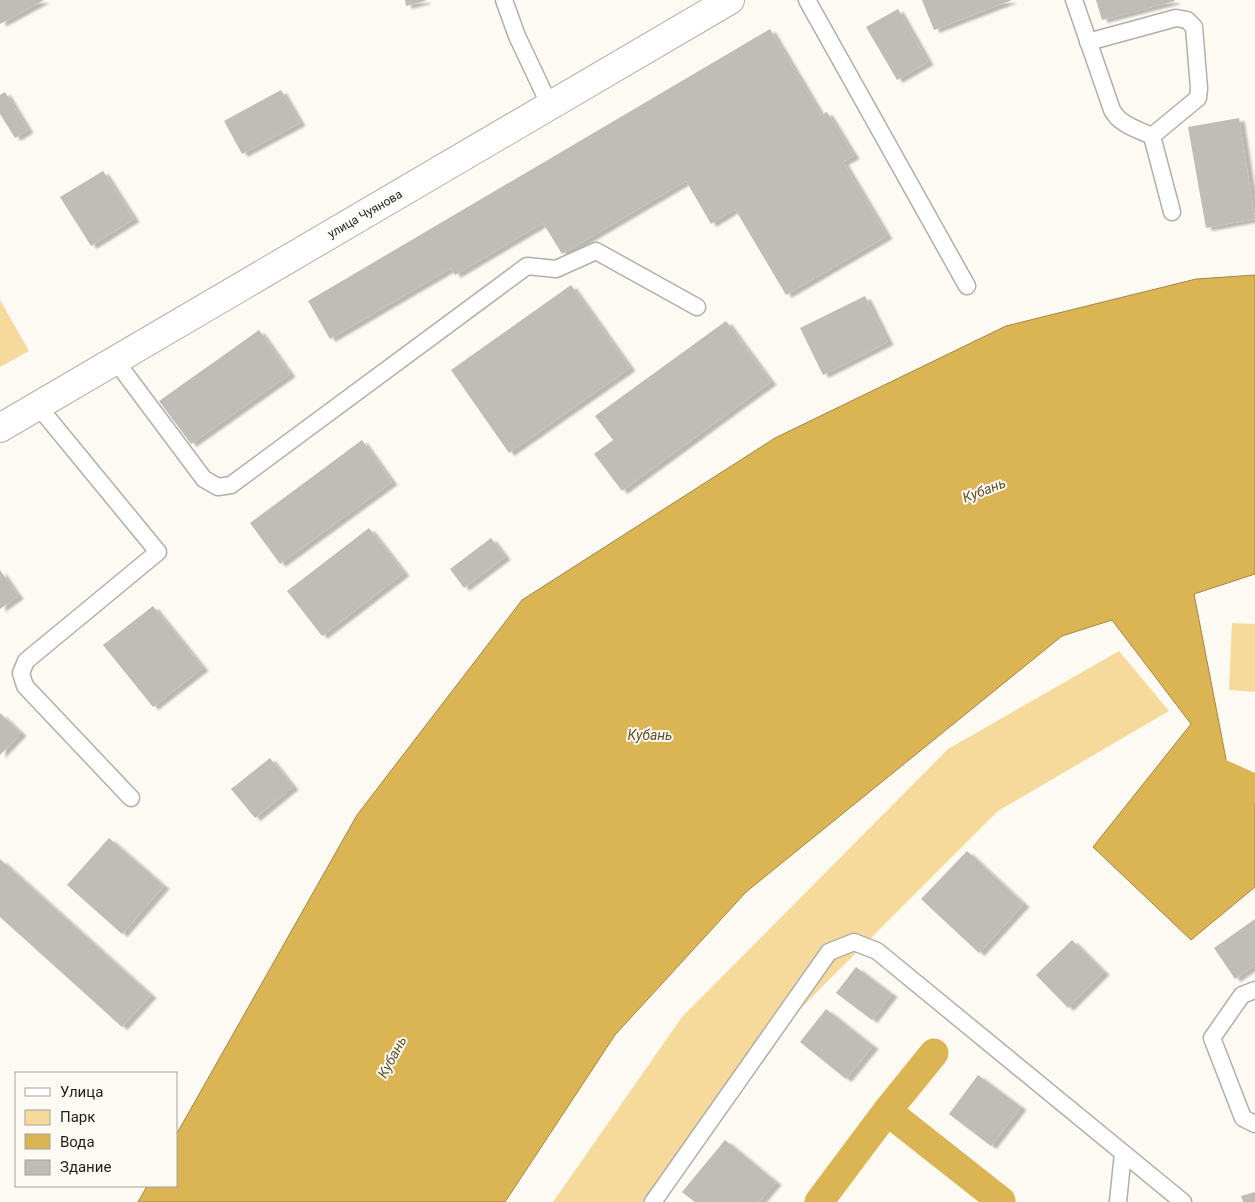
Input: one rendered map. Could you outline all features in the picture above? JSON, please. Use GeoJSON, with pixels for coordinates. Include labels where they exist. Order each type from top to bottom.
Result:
{"type":"FeatureCollection","features":[{"type":"Feature","properties":{"kind":"street","name":"улица Чуянова"},"geometry":{"type":"LineString","coordinates":[[0,428],[730,0]]}},
{"type":"Feature","properties":{"kind":"lane"},"geometry":{"type":"LineString","coordinates":[[504,0],[517,36],[550,106]]}},
{"type":"Feature","properties":{"kind":"lane"},"geometry":{"type":"LineString","coordinates":[[807,0],[967,286]]}},
{"type":"Feature","properties":{"kind":"lane"},"geometry":{"type":"LineString","coordinates":[[1074,0],[1116,118],[1152,136],[1172,212]]}},
{"type":"Feature","properties":{"kind":"lane"},"geometry":{"type":"LineString","coordinates":[[1088,42],[1176,18],[1187,20],[1194,27],[1200,88],[1198,98],[1152,136]]}},
{"type":"Feature","properties":{"kind":"lane"},"geometry":{"type":"LineString","coordinates":[[115,360],[204,479],[218,487],[231,485],[527,266],[556,269],[596,251],[697,307]]}},
{"type":"Feature","properties":{"kind":"lane"},"geometry":{"type":"LineString","coordinates":[[38,406],[158,552],[26,661],[21,673],[25,686],[130,798]]}},
{"type":"Feature","properties":{"kind":"lane"},"geometry":{"type":"LineString","coordinates":[[653,1202],[829,952],[854,942],[877,951],[1183,1202]]}},
{"type":"Feature","properties":{"kind":"lane"},"geometry":{"type":"LineString","coordinates":[[1255,990],[1242,995],[1212,1038],[1243,1118],[1255,1124]]}},
{"type":"Feature","properties":{"kind":"lane"},"geometry":{"type":"LineString","coordinates":[[1118,1202],[1123,1152]]}},
{"type":"Feature","properties":{"kind":"green space"},"geometry":{"type":"Polygon","coordinates":[[[0,300],[29,351],[0,367],[0,300]]]}},
{"type":"Feature","properties":{"kind":"green space"},"geometry":{"type":"Polygon","coordinates":[[[1232,623],[1255,624],[1255,692],[1229,690],[1232,623]]]}},
{"type":"Feature","properties":{"kind":"green space"},"geometry":{"type":"Polygon","coordinates":[[[1119,651],[1169,711],[998,811],[774,1035],[646,1202],[553,1202],[682,1017],[948,749],[1119,651]]]}},
{"type":"Feature","properties":{"kind":"water","name":"Кубань"},"geometry":{"type":"Polygon","coordinates":[[[1255,275],[1255,574],[1194,594],[1226,759],[1226,776],[1255,789],[1255,887],[1191,940],[1093,847],[1191,724],[1112,620],[1062,636],[746,892],[615,1035],[505,1202],[138,1202],[146,1187],[178,1187],[178,1131],[357,815],[522,600],[775,438],[1006,326],[1196,279],[1255,275]]]}},
{"type":"Feature","properties":{"kind":"building"},"geometry":{"type":"Polygon","coordinates":[[[0,0],[44,0],[0,24],[0,0]]]}},
{"type":"Feature","properties":{"kind":"building"},"geometry":{"type":"Polygon","coordinates":[[[405,0],[425,0],[425,1],[406,6],[405,0]]]}},
{"type":"Feature","properties":{"kind":"building"},"geometry":{"type":"Polygon","coordinates":[[[922,0],[1012,0],[934,30],[922,0]]]}},
{"type":"Feature","properties":{"kind":"building"},"geometry":{"type":"Polygon","coordinates":[[[1096,0],[1174,0],[1175,1],[1102,20],[1096,0]]]}},
{"type":"Feature","properties":{"kind":"building"},"geometry":{"type":"Polygon","coordinates":[[[898,9],[928,62],[897,80],[866,27],[898,9]]]}},
{"type":"Feature","properties":{"kind":"building"},"geometry":{"type":"Polygon","coordinates":[[[770,29],[821,115],[827,112],[854,156],[843,162],[887,236],[786,295],[735,209],[711,224],[686,181],[562,254],[543,223],[455,275],[451,268],[330,339],[308,301],[770,29]]]}},
{"type":"Feature","properties":{"kind":"building"},"geometry":{"type":"Polygon","coordinates":[[[281,90],[300,123],[242,154],[224,121],[281,90]]]}},
{"type":"Feature","properties":{"kind":"building"},"geometry":{"type":"Polygon","coordinates":[[[5,92],[28,130],[15,138],[0,114],[0,95],[5,92]]]}},
{"type":"Feature","properties":{"kind":"building"},"geometry":{"type":"Polygon","coordinates":[[[1239,118],[1255,219],[1206,228],[1188,127],[1239,118]]]}},
{"type":"Feature","properties":{"kind":"building"},"geometry":{"type":"Polygon","coordinates":[[[103,171],[134,219],[91,246],[60,197],[103,171]]]}},
{"type":"Feature","properties":{"kind":"building"},"geometry":{"type":"Polygon","coordinates":[[[571,285],[630,368],[509,453],[451,370],[571,285]]]}},
{"type":"Feature","properties":{"kind":"building"},"geometry":{"type":"Polygon","coordinates":[[[865,296],[888,342],[823,375],[800,328],[865,296]]]}},
{"type":"Feature","properties":{"kind":"building"},"geometry":{"type":"Polygon","coordinates":[[[726,321],[771,382],[622,491],[594,454],[613,440],[595,416],[726,321]]]}},
{"type":"Feature","properties":{"kind":"building"},"geometry":{"type":"Polygon","coordinates":[[[259,330],[290,374],[191,444],[159,401],[259,330]]]}},
{"type":"Feature","properties":{"kind":"building"},"geometry":{"type":"Polygon","coordinates":[[[362,440],[392,482],[280,564],[250,523],[362,440]]]}},
{"type":"Feature","properties":{"kind":"building"},"geometry":{"type":"Polygon","coordinates":[[[369,528],[404,573],[322,636],[287,591],[369,528]]]}},
{"type":"Feature","properties":{"kind":"building"},"geometry":{"type":"Polygon","coordinates":[[[491,538],[505,557],[464,588],[450,569],[491,538]]]}},
{"type":"Feature","properties":{"kind":"building"},"geometry":{"type":"Polygon","coordinates":[[[0,570],[18,596],[0,609],[0,570]]]}},
{"type":"Feature","properties":{"kind":"building"},"geometry":{"type":"Polygon","coordinates":[[[153,606],[203,668],[153,707],[103,645],[153,606]]]}},
{"type":"Feature","properties":{"kind":"building"},"geometry":{"type":"Polygon","coordinates":[[[0,713],[21,733],[0,755],[0,713]]]}},
{"type":"Feature","properties":{"kind":"building"},"geometry":{"type":"Polygon","coordinates":[[[270,758],[293,787],[255,818],[231,789],[270,758]]]}},
{"type":"Feature","properties":{"kind":"building"},"geometry":{"type":"Polygon","coordinates":[[[109,838],[164,886],[122,934],[67,885],[109,838]]]}},
{"type":"Feature","properties":{"kind":"building"},"geometry":{"type":"Polygon","coordinates":[[[967,851],[1024,904],[979,953],[921,899],[967,851]]]}},
{"type":"Feature","properties":{"kind":"building"},"geometry":{"type":"Polygon","coordinates":[[[0,859],[151,995],[122,1027],[0,917],[0,859]]]}},
{"type":"Feature","properties":{"kind":"building"},"geometry":{"type":"Polygon","coordinates":[[[1255,919],[1255,965],[1235,979],[1214,948],[1255,919]]]}},
{"type":"Feature","properties":{"kind":"building"},"geometry":{"type":"Polygon","coordinates":[[[1072,940],[1104,972],[1068,1008],[1036,975],[1072,940]]]}},
{"type":"Feature","properties":{"kind":"building"},"geometry":{"type":"Polygon","coordinates":[[[856,967],[892,994],[872,1020],[836,993],[856,967]]]}},
{"type":"Feature","properties":{"kind":"building"},"geometry":{"type":"Polygon","coordinates":[[[826,1009],[873,1046],[846,1079],[800,1042],[826,1009]]]}},
{"type":"Feature","properties":{"kind":"building"},"geometry":{"type":"Polygon","coordinates":[[[978,1075],[1021,1107],[991,1146],[949,1114],[978,1075]]]}},
{"type":"Feature","properties":{"kind":"building"},"geometry":{"type":"Polygon","coordinates":[[[725,1140],[776,1182],[759,1202],[695,1202],[682,1192],[725,1140]]]}},
{"type":"Feature","properties":{"kind":"building"},"geometry":{"type":"Polygon","coordinates":[[[1255,1192],[1255,1202],[1243,1202],[1241,1196],[1255,1192]]]}},
{"type":"Feature","properties":{"kind":"waterway"},"geometry":{"type":"LineString","coordinates":[[1200,756],[1202,765],[1255,789]]}},
{"type":"Feature","properties":{"kind":"waterway"},"geometry":{"type":"LineString","coordinates":[[819,1202],[887,1111],[934,1053]]}},
{"type":"Feature","properties":{"kind":"waterway"},"geometry":{"type":"LineString","coordinates":[[887,1111],[1001,1201]]}}]}
